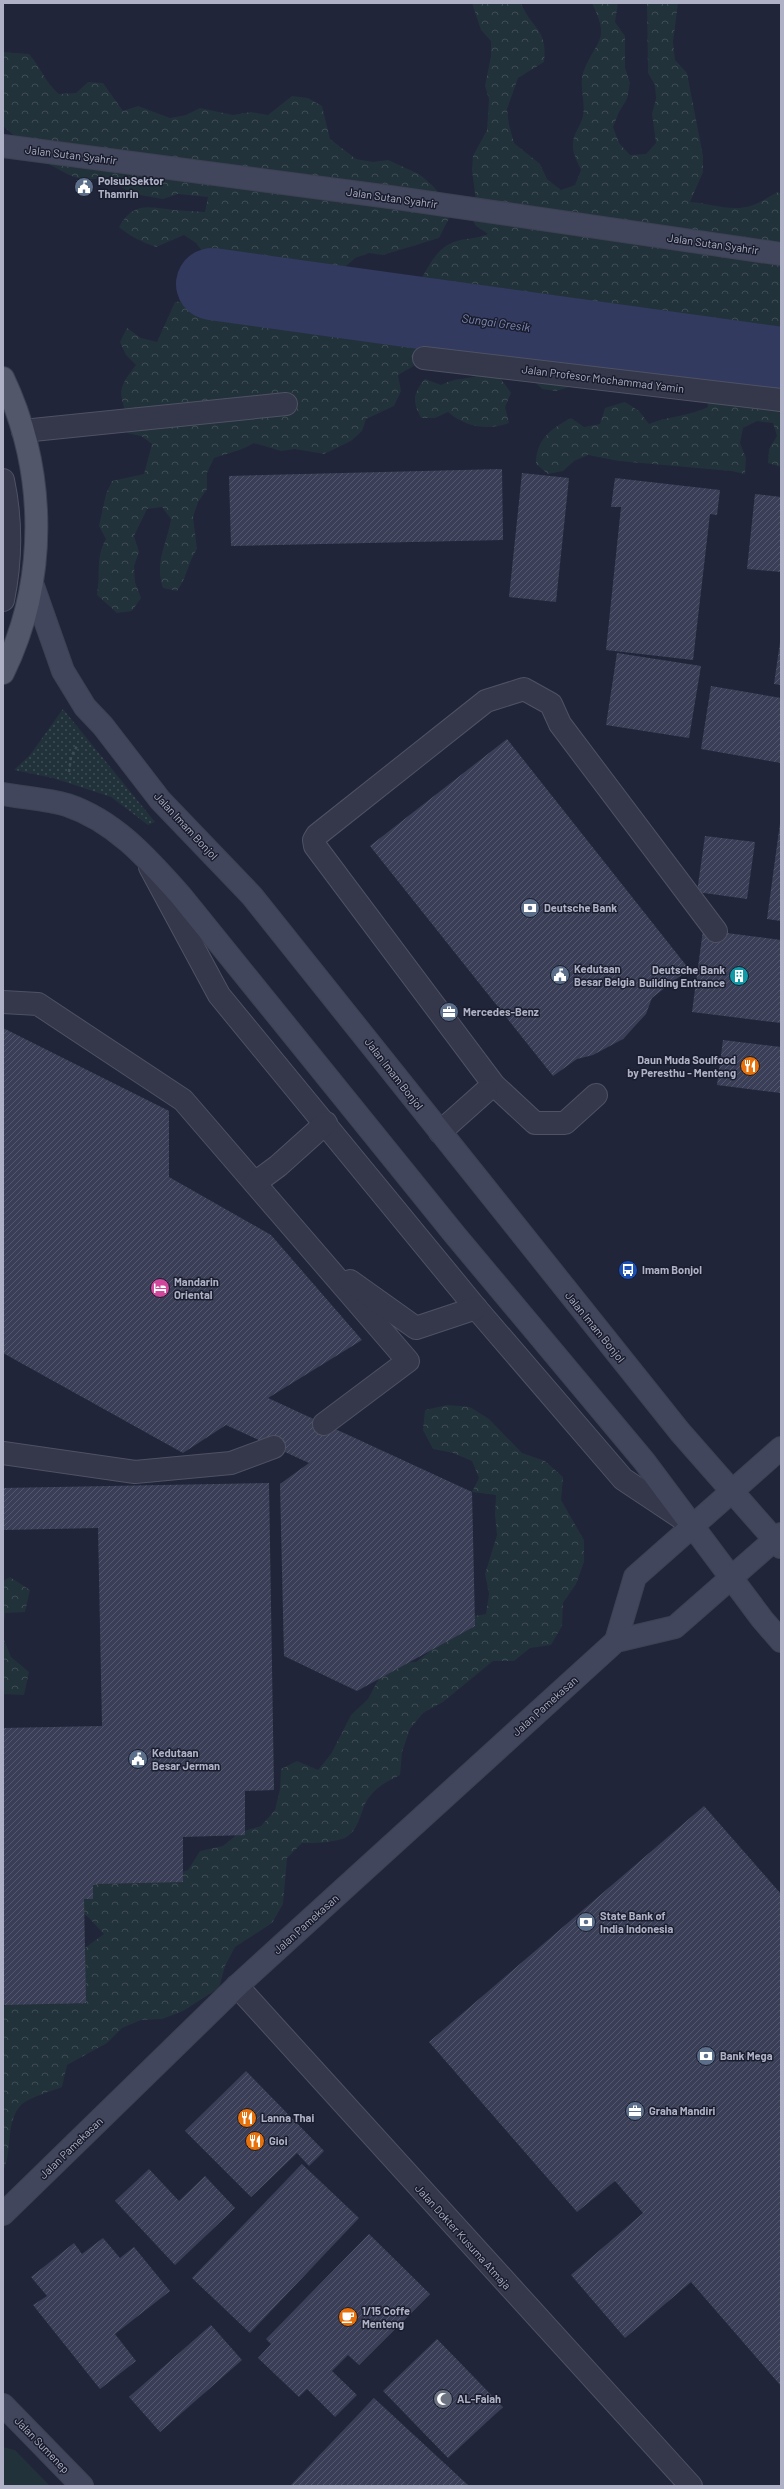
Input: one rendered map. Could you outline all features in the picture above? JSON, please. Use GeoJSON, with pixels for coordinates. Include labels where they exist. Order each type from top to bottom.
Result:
{"type":"FeatureCollection","features":[{"type":"Feature","properties":{"kind":"main road","name":"Jalan Sutan Syahrir"},"geometry":{"type":"LineString","coordinates":[[3,146],[390,197],[781,254]]}},
{"type":"Feature","properties":{"kind":"main road"},"geometry":{"type":"LineString","coordinates":[[3,378],[23,431],[33,480],[36,513],[33,586],[18,638],[3,673]]}},
{"type":"Feature","properties":{"kind":"main road","name":"Jalan Imam Bonjol"},"geometry":{"type":"LineString","coordinates":[[33,586],[63,671],[85,707],[103,726],[160,800],[252,896],[675,1426],[732,1492],[779,1540]]}},
{"type":"Feature","properties":{"kind":"main road"},"geometry":{"type":"LineString","coordinates":[[3,794],[66,805],[107,824],[142,854],[181,896],[450,1229],[644,1461],[781,1641]]}},
{"type":"Feature","properties":{"kind":"main road"},"geometry":{"type":"LineString","coordinates":[[616,1641],[635,1577],[781,1448]]}},
{"type":"Feature","properties":{"kind":"main road","name":"Jalan Pamekasan"},"geometry":{"type":"LineString","coordinates":[[3,2214],[237,1986],[616,1641],[676,1627],[732,1578],[779,1540]]}},
{"type":"Feature","properties":{"kind":"main road","name":"Jalan Sumenep"},"geometry":{"type":"LineString","coordinates":[[3,2405],[82,2486]]}},
{"type":"Feature","properties":{"kind":"street","name":"Jalan Profesor Mochammad Yamin"},"geometry":{"type":"LineString","coordinates":[[424,358],[781,400]]}},
{"type":"Feature","properties":{"kind":"street"},"geometry":{"type":"LineString","coordinates":[[23,431],[286,404]]}},
{"type":"Feature","properties":{"kind":"street"},"geometry":{"type":"LineString","coordinates":[[3,480],[8,520],[8,559],[3,600]]}},
{"type":"Feature","properties":{"kind":"street"},"geometry":{"type":"LineString","coordinates":[[596,1096],[565,1123],[535,1123],[490,1088],[314,846],[314,840],[317,835],[486,701],[524,689],[551,704],[560,724],[716,931]]}},
{"type":"Feature","properties":{"kind":"street"},"geometry":{"type":"LineString","coordinates":[[142,854],[220,995],[476,1308],[623,1479],[693,1526]]}},
{"type":"Feature","properties":{"kind":"street"},"geometry":{"type":"LineString","coordinates":[[3,1002],[38,1004],[182,1100],[408,1360],[324,1424]]}},
{"type":"Feature","properties":{"kind":"street"},"geometry":{"type":"LineString","coordinates":[[440,1132],[490,1088]]}},
{"type":"Feature","properties":{"kind":"street"},"geometry":{"type":"LineString","coordinates":[[255,1183],[326,1123]]}},
{"type":"Feature","properties":{"kind":"street"},"geometry":{"type":"LineString","coordinates":[[329,1268],[360,1287],[416,1328],[476,1308]]}},
{"type":"Feature","properties":{"kind":"street"},"geometry":{"type":"LineString","coordinates":[[3,1453],[135,1472],[231,1463],[274,1447]]}},
{"type":"Feature","properties":{"kind":"street","name":"Jalan Dokter Kusuma Atmaja"},"geometry":{"type":"LineString","coordinates":[[237,1986],[691,2486]]}},
{"type":"Feature","properties":{"kind":"path"},"geometry":{"type":"LineString","coordinates":[[69,776],[71,757],[80,740]]}},
{"type":"Feature","properties":{"kind":"green space"},"geometry":{"type":"Polygon","coordinates":[[[472,3],[521,3],[544,42],[544,62],[518,78],[507,109],[509,125],[514,143],[540,164],[547,179],[561,190],[575,185],[581,170],[573,151],[573,140],[581,123],[584,110],[582,76],[600,38],[601,32],[597,15],[592,3],[618,3],[615,22],[625,36],[625,68],[630,83],[627,99],[619,112],[613,127],[619,143],[630,155],[646,154],[656,143],[652,114],[656,99],[655,85],[648,73],[647,3],[678,3],[673,42],[675,60],[687,73],[703,156],[703,172],[690,202],[728,208],[742,208],[757,204],[778,192],[781,194],[781,343],[770,349],[760,349],[750,346],[724,329],[714,327],[702,329],[689,337],[669,330],[654,327],[639,328],[619,335],[578,319],[521,328],[484,308],[454,308],[427,294],[421,279],[435,256],[440,251],[450,243],[488,234],[476,226],[470,215],[476,201],[472,170],[473,156],[487,130],[489,99],[485,86],[491,56],[491,41],[481,30],[472,3]]]}},
{"type":"Feature","properties":{"kind":"green space"},"geometry":{"type":"Polygon","coordinates":[[[3,52],[29,54],[59,94],[76,93],[88,82],[103,83],[123,111],[138,106],[170,118],[186,115],[200,108],[233,115],[251,112],[268,115],[292,96],[308,98],[322,106],[330,139],[356,159],[373,162],[388,160],[419,174],[432,185],[453,210],[439,238],[383,255],[369,253],[355,258],[344,268],[326,267],[315,271],[287,265],[275,258],[260,258],[246,262],[231,259],[218,261],[205,255],[196,243],[184,235],[156,247],[137,239],[119,227],[130,213],[136,209],[149,207],[205,212],[208,197],[178,194],[163,199],[134,194],[121,187],[113,177],[83,180],[69,175],[43,161],[3,126],[3,52]]]}},
{"type":"Feature","properties":{"kind":"green space"},"geometry":{"type":"Polygon","coordinates":[[[264,281],[283,285],[290,289],[300,299],[311,325],[326,331],[342,331],[353,320],[356,306],[373,302],[389,302],[413,308],[421,312],[431,345],[424,360],[398,375],[401,391],[394,406],[366,419],[362,431],[351,441],[324,454],[295,449],[281,451],[254,443],[239,450],[214,458],[207,473],[207,489],[198,502],[193,517],[197,549],[181,586],[177,591],[163,588],[160,570],[162,553],[171,519],[162,507],[147,509],[134,536],[139,552],[134,566],[135,582],[141,598],[132,611],[117,613],[97,595],[99,559],[106,539],[99,526],[106,494],[112,481],[144,474],[152,444],[141,436],[127,433],[126,413],[121,393],[127,377],[136,365],[126,355],[120,342],[127,328],[141,338],[157,342],[175,302],[207,299],[224,303],[247,283],[264,281]]]}},
{"type":"Feature","properties":{"kind":"green space"},"geometry":{"type":"Polygon","coordinates":[[[549,338],[600,342],[613,352],[629,358],[643,352],[656,342],[672,344],[704,355],[720,358],[751,371],[767,367],[781,370],[781,467],[768,463],[769,449],[777,436],[773,423],[757,421],[743,428],[740,443],[746,458],[745,474],[731,471],[619,461],[588,455],[574,461],[563,471],[548,474],[536,464],[539,448],[546,436],[551,431],[571,418],[584,427],[600,424],[605,408],[625,402],[639,411],[649,424],[708,407],[706,393],[585,382],[556,391],[542,389],[528,377],[488,358],[481,353],[489,340],[522,342],[538,349],[549,338]]]}},
{"type":"Feature","properties":{"kind":"green space"},"geometry":{"type":"Polygon","coordinates":[[[485,373],[501,379],[511,393],[505,407],[509,423],[493,427],[477,426],[462,421],[448,412],[435,418],[421,418],[416,407],[415,397],[418,389],[425,379],[441,385],[453,380],[473,377],[485,373]]]}},
{"type":"Feature","properties":{"kind":"green space"},"geometry":{"type":"Polygon","coordinates":[[[63,709],[155,822],[148,825],[111,797],[53,778],[14,770],[30,755],[63,709]]]}},
{"type":"Feature","properties":{"kind":"green space"},"geometry":{"type":"Polygon","coordinates":[[[447,1405],[470,1407],[489,1419],[522,1453],[545,1461],[563,1477],[561,1500],[584,1540],[584,1562],[576,1584],[563,1603],[562,1626],[551,1645],[530,1648],[514,1661],[493,1661],[443,1702],[423,1713],[410,1729],[402,1752],[400,1775],[385,1783],[369,1797],[352,1833],[342,1839],[337,1840],[302,1843],[287,1858],[283,1904],[272,1923],[235,1947],[225,1966],[219,1988],[183,2011],[162,2019],[141,2020],[122,2028],[107,2043],[67,2065],[62,2087],[24,2102],[16,2112],[11,2128],[8,2155],[3,2171],[3,2008],[20,1988],[72,1965],[86,1947],[104,1934],[89,1918],[70,1903],[62,1881],[166,1877],[188,1870],[200,1851],[223,1846],[240,1832],[261,1826],[275,1810],[280,1789],[281,1769],[297,1761],[318,1770],[331,1754],[351,1715],[368,1699],[378,1680],[392,1663],[416,1662],[434,1648],[462,1618],[486,1614],[489,1594],[485,1574],[497,1535],[495,1515],[496,1495],[472,1492],[479,1478],[472,1461],[453,1453],[433,1449],[423,1430],[425,1410],[447,1405]]]}},
{"type":"Feature","properties":{"kind":"green space"},"geometry":{"type":"Polygon","coordinates":[[[10,1577],[30,1590],[25,1612],[5,1613],[3,1630],[3,1581],[10,1577]]]}},
{"type":"Feature","properties":{"kind":"green space"},"geometry":{"type":"Polygon","coordinates":[[[3,1637],[11,1657],[29,1672],[24,1695],[3,1694],[3,1637]]]}},
{"type":"Feature","properties":{"kind":"green space"},"geometry":{"type":"Polygon","coordinates":[[[3,2447],[15,2450],[50,2486],[3,2486],[3,2447]]]}},
{"type":"Feature","properties":{"kind":"building"},"geometry":{"type":"Polygon","coordinates":[[[502,469],[503,540],[231,546],[229,476],[502,469]]]}},
{"type":"Feature","properties":{"kind":"building"},"geometry":{"type":"Polygon","coordinates":[[[522,473],[569,478],[556,602],[509,597],[522,473]]]}},
{"type":"Feature","properties":{"kind":"building"},"geometry":{"type":"Polygon","coordinates":[[[615,478],[720,490],[717,515],[710,514],[693,660],[606,650],[621,507],[611,507],[615,478]]]}},
{"type":"Feature","properties":{"kind":"building"},"geometry":{"type":"Polygon","coordinates":[[[755,494],[781,497],[781,572],[747,569],[755,494]]]}},
{"type":"Feature","properties":{"kind":"building"},"geometry":{"type":"Polygon","coordinates":[[[781,642],[781,685],[774,684],[781,642]]]}},
{"type":"Feature","properties":{"kind":"building"},"geometry":{"type":"Polygon","coordinates":[[[617,653],[701,666],[689,738],[606,725],[617,653]]]}},
{"type":"Feature","properties":{"kind":"building"},"geometry":{"type":"Polygon","coordinates":[[[711,686],[781,698],[781,763],[701,749],[711,686]]]}},
{"type":"Feature","properties":{"kind":"building","name":"Deutsche Bank"},"geometry":{"type":"Polygon","coordinates":[[[507,739],[689,969],[652,998],[646,1014],[623,1039],[593,1055],[577,1059],[553,1076],[370,846],[507,739]]]}},
{"type":"Feature","properties":{"kind":"building"},"geometry":{"type":"Polygon","coordinates":[[[781,823],[781,921],[767,919],[781,823]]]}},
{"type":"Feature","properties":{"kind":"building"},"geometry":{"type":"Polygon","coordinates":[[[705,836],[755,842],[747,899],[697,892],[705,836]]]}},
{"type":"Feature","properties":{"kind":"building","name":"Deutsche Bank Building Entrance"},"geometry":{"type":"Polygon","coordinates":[[[703,930],[781,940],[781,1023],[692,1012],[703,930]]]}},
{"type":"Feature","properties":{"kind":"building","name":"Mandarin Oriental"},"geometry":{"type":"Polygon","coordinates":[[[3,1028],[169,1111],[169,1177],[271,1235],[362,1340],[268,1398],[472,1492],[475,1626],[357,1691],[284,1656],[280,1484],[309,1463],[226,1425],[183,1453],[3,1353],[3,1028]]]}},
{"type":"Feature","properties":{"kind":"building","name":"Daun Muda Soulfood by Peresthu - Menteng"},"geometry":{"type":"Polygon","coordinates":[[[723,1040],[781,1047],[781,1093],[717,1085],[723,1040]]]}},
{"type":"Feature","properties":{"kind":"building","name":"Kedutaan Besar Jerman"},"geometry":{"type":"Polygon","coordinates":[[[269,1483],[274,1790],[245,1791],[245,1835],[183,1837],[183,1882],[93,1884],[93,1899],[84,1899],[86,2003],[3,2005],[3,1728],[102,1726],[98,1528],[3,1530],[3,1488],[269,1483]]]}},
{"type":"Feature","properties":{"kind":"building","name":"Graha Mandiri"},"geometry":{"type":"Polygon","coordinates":[[[704,1806],[781,1894],[781,2386],[691,2282],[625,2338],[571,2275],[643,2213],[615,2181],[577,2212],[429,2042],[704,1806]]]}},
{"type":"Feature","properties":{"kind":"building","name":"Gioi"},"geometry":{"type":"Polygon","coordinates":[[[246,2071],[324,2151],[309,2166],[297,2153],[251,2197],[185,2131],[246,2071]]]}},
{"type":"Feature","properties":{"kind":"building"},"geometry":{"type":"Polygon","coordinates":[[[302,2164],[359,2218],[250,2333],[192,2278],[302,2164]]]}},
{"type":"Feature","properties":{"kind":"building"},"geometry":{"type":"Polygon","coordinates":[[[149,2169],[179,2201],[205,2176],[235,2208],[175,2265],[115,2201],[149,2169]]]}},
{"type":"Feature","properties":{"kind":"building","name":"1/15 Coffe Menteng"},"geometry":{"type":"Polygon","coordinates":[[[369,2234],[430,2294],[359,2365],[348,2355],[332,2371],[357,2395],[335,2417],[307,2389],[299,2397],[258,2358],[271,2344],[266,2339],[369,2234]]]}},
{"type":"Feature","properties":{"kind":"building"},"geometry":{"type":"Polygon","coordinates":[[[103,2238],[120,2258],[134,2247],[170,2291],[115,2334],[136,2361],[100,2389],[33,2305],[47,2296],[31,2277],[74,2243],[82,2254],[103,2238]]]}},
{"type":"Feature","properties":{"kind":"building"},"geometry":{"type":"Polygon","coordinates":[[[211,2325],[242,2360],[160,2432],[129,2397],[211,2325]]]}},
{"type":"Feature","properties":{"kind":"building","name":"AL-Falah"},"geometry":{"type":"Polygon","coordinates":[[[437,2339],[503,2407],[448,2458],[383,2391],[437,2339]]]}},
{"type":"Feature","properties":{"kind":"building"},"geometry":{"type":"Polygon","coordinates":[[[374,2398],[469,2486],[290,2486],[374,2398]]]}},
{"type":"Feature","properties":{"kind":"waterway","name":"Sungai Gresik"},"geometry":{"type":"LineString","coordinates":[[212,284],[781,363]]}},
{"type":"Feature","properties":{"kind":"place","name":"PolsubSektor Thamrin"},"geometry":{"type":"Point","coordinates":[84,187]}},
{"type":"Feature","properties":{"kind":"place","name":"Deutsche Bank"},"geometry":{"type":"Point","coordinates":[530,908]}},
{"type":"Feature","properties":{"kind":"place","name":"Kedutaan Besar Belgia"},"geometry":{"type":"Point","coordinates":[560,975]}},
{"type":"Feature","properties":{"kind":"place","name":"Deutsche Bank Building Entrance"},"geometry":{"type":"Point","coordinates":[739,976]}},
{"type":"Feature","properties":{"kind":"place","name":"Mercedes-Benz"},"geometry":{"type":"Point","coordinates":[449,1012]}},
{"type":"Feature","properties":{"kind":"place","name":"Daun Muda Soulfood by Peresthu - Menteng"},"geometry":{"type":"Point","coordinates":[750,1066]}},
{"type":"Feature","properties":{"kind":"place","name":"Imam Bonjol"},"geometry":{"type":"Point","coordinates":[628,1270]}},
{"type":"Feature","properties":{"kind":"place","name":"Mandarin Oriental"},"geometry":{"type":"Point","coordinates":[160,1288]}},
{"type":"Feature","properties":{"kind":"place","name":"Kedutaan Besar Jerman"},"geometry":{"type":"Point","coordinates":[138,1759]}},
{"type":"Feature","properties":{"kind":"place","name":"State Bank of India Indonesia"},"geometry":{"type":"Point","coordinates":[586,1922]}},
{"type":"Feature","properties":{"kind":"place","name":"Bank Mega"},"geometry":{"type":"Point","coordinates":[706,2056]}},
{"type":"Feature","properties":{"kind":"place","name":"Graha Mandiri"},"geometry":{"type":"Point","coordinates":[635,2111]}},
{"type":"Feature","properties":{"kind":"place","name":"Lanna Thai"},"geometry":{"type":"Point","coordinates":[247,2118]}},
{"type":"Feature","properties":{"kind":"place","name":"Gioi"},"geometry":{"type":"Point","coordinates":[255,2141]}},
{"type":"Feature","properties":{"kind":"place","name":"1/15 Coffe Menteng"},"geometry":{"type":"Point","coordinates":[348,2317]}},
{"type":"Feature","properties":{"kind":"place","name":"AL-Falah"},"geometry":{"type":"Point","coordinates":[443,2399]}}]}
